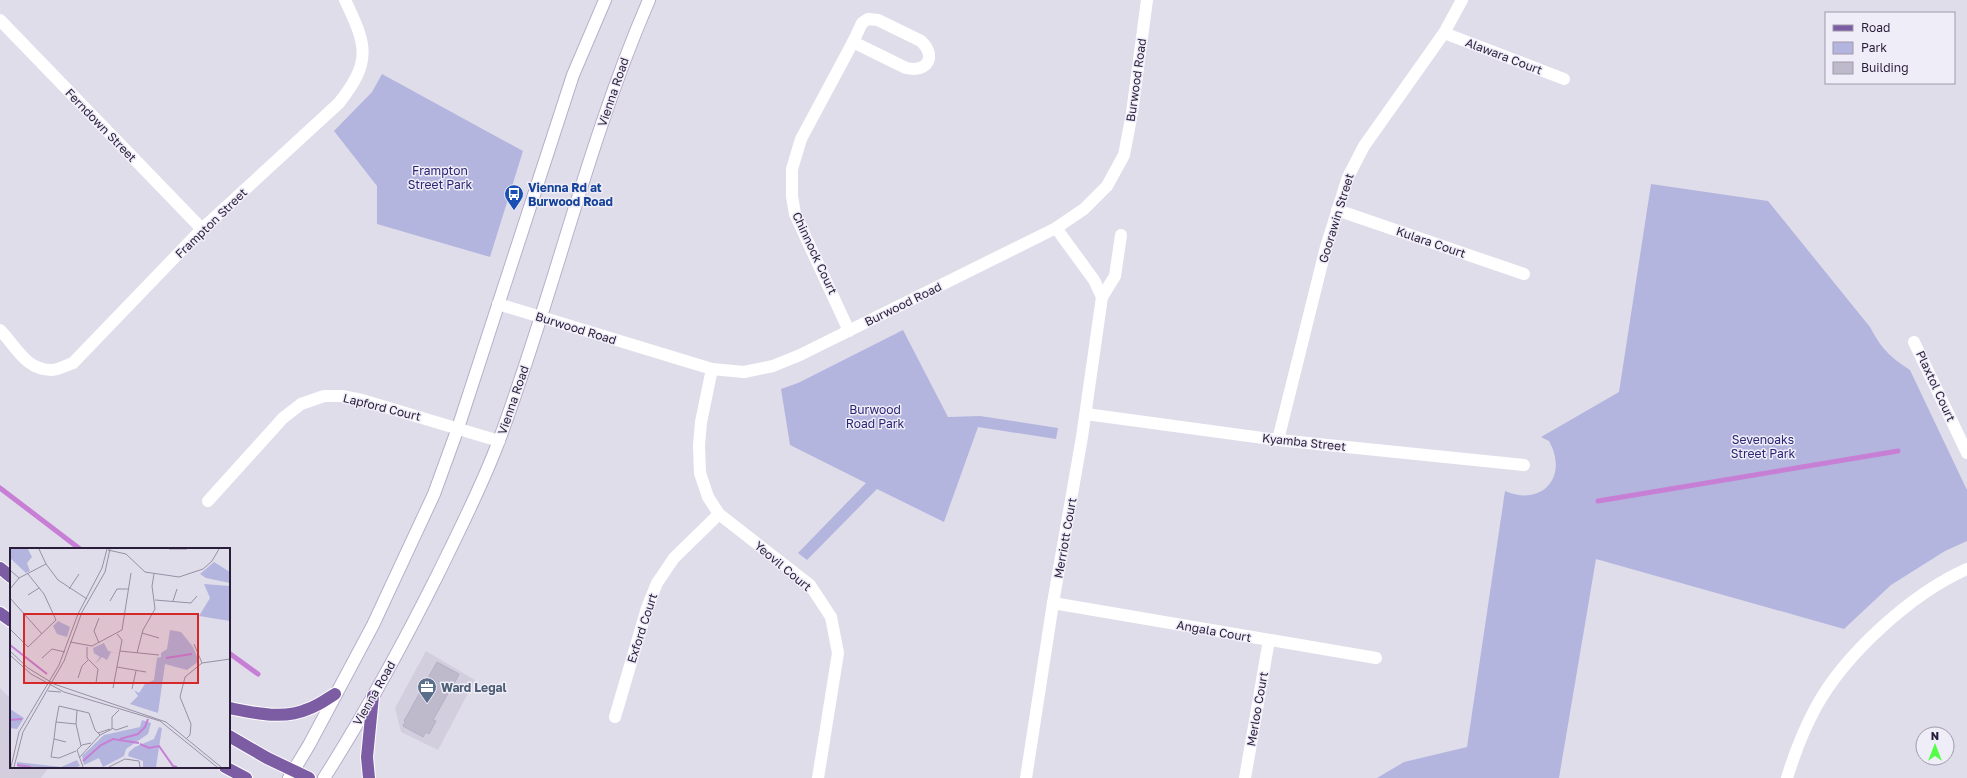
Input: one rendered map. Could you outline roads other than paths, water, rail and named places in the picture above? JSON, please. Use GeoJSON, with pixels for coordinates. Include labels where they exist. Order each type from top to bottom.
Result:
{"type":"FeatureCollection","features":[{"type":"Feature","properties":{"kind":"main road"},"geometry":{"type":"LineString","coordinates":[[0,568],[10,576]]}},
{"type":"Feature","properties":{"kind":"main road"},"geometry":{"type":"LineString","coordinates":[[0,613],[10,621]]}},
{"type":"Feature","properties":{"kind":"main road"},"geometry":{"type":"LineString","coordinates":[[230,708],[271,715],[291,714],[308,709],[335,694]]}},
{"type":"Feature","properties":{"kind":"main road"},"geometry":{"type":"LineString","coordinates":[[369,778],[368,757],[373,696]]}},
{"type":"Feature","properties":{"kind":"main road"},"geometry":{"type":"LineString","coordinates":[[230,737],[291,774],[309,778]]}},
{"type":"Feature","properties":{"kind":"main road"},"geometry":{"type":"LineString","coordinates":[[228,772],[246,778]]}},
{"type":"Feature","properties":{"kind":"street","name":"Frampton Street"},"geometry":{"type":"LineString","coordinates":[[0,330],[18,354],[34,366],[53,370],[73,363],[202,229],[339,103],[351,88],[359,72],[363,53],[360,32],[345,0]]}},
{"type":"Feature","properties":{"kind":"street"},"geometry":{"type":"LineString","coordinates":[[291,774],[309,745],[373,625],[434,494],[458,428],[573,75],[605,0]]}},
{"type":"Feature","properties":{"kind":"street","name":"Vienna Road"},"geometry":{"type":"LineString","coordinates":[[324,778],[373,696],[412,626],[487,472],[541,317],[611,96],[649,0]]}},
{"type":"Feature","properties":{"kind":"street","name":"Burwood Road"},"geometry":{"type":"LineString","coordinates":[[498,304],[712,369],[744,372],[773,366],[800,355],[1056,228],[1084,209],[1107,186],[1124,155],[1132,113],[1147,0]]}},
{"type":"Feature","properties":{"kind":"street","name":"Goorawin Street"},"geometry":{"type":"LineString","coordinates":[[1278,440],[1337,210],[1348,177],[1364,146],[1444,33],[1462,0]]}},
{"type":"Feature","properties":{"kind":"street","name":"Chinnock Court"},"geometry":{"type":"LineString","coordinates":[[849,331],[795,214],[792,196],[792,169],[801,138],[853,42],[865,20],[873,18],[921,41],[926,46],[929,59],[921,68],[913,70],[853,42]]}},
{"type":"Feature","properties":{"kind":"street","name":"Ferndown Street"},"geometry":{"type":"LineString","coordinates":[[0,20],[202,229]]}},
{"type":"Feature","properties":{"kind":"street","name":"Alawara Court"},"geometry":{"type":"LineString","coordinates":[[1444,33],[1564,79]]}},
{"type":"Feature","properties":{"kind":"street","name":"Kulara Court"},"geometry":{"type":"LineString","coordinates":[[1337,210],[1524,274]]}},
{"type":"Feature","properties":{"kind":"street"},"geometry":{"type":"LineString","coordinates":[[1056,228],[1094,280],[1102,297]]}},
{"type":"Feature","properties":{"kind":"street","name":"Merriott Court"},"geometry":{"type":"LineString","coordinates":[[1026,778],[1053,603],[1086,414],[1102,297],[1115,276],[1121,235]]}},
{"type":"Feature","properties":{"kind":"street","name":"Plaxtol Court"},"geometry":{"type":"LineString","coordinates":[[1914,342],[1967,453]]}},
{"type":"Feature","properties":{"kind":"street","name":"Yeovil Court"},"geometry":{"type":"LineString","coordinates":[[712,369],[701,422],[699,445],[700,473],[708,497],[719,514],[810,585],[831,617],[838,653],[818,778]]}},
{"type":"Feature","properties":{"kind":"street","name":"Lapford Court"},"geometry":{"type":"LineString","coordinates":[[208,501],[283,418],[301,404],[324,396],[342,396],[362,400],[499,441]]}},
{"type":"Feature","properties":{"kind":"street","name":"Kyamba Street"},"geometry":{"type":"LineString","coordinates":[[1086,414],[1278,440],[1524,465]]}},
{"type":"Feature","properties":{"kind":"street","name":"Exford Court"},"geometry":{"type":"LineString","coordinates":[[615,717],[647,608],[657,583],[674,558],[719,514]]}},
{"type":"Feature","properties":{"kind":"street"},"geometry":{"type":"LineString","coordinates":[[1787,778],[1816,707],[1849,659],[1898,613],[1952,576],[1967,569]]}},
{"type":"Feature","properties":{"kind":"street","name":"Angala Court"},"geometry":{"type":"LineString","coordinates":[[1053,603],[1376,658]]}},
{"type":"Feature","properties":{"kind":"street","name":"Merloo Court"},"geometry":{"type":"LineString","coordinates":[[1245,778],[1269,640]]}},
{"type":"Feature","properties":{"kind":"waterway"},"geometry":{"type":"LineString","coordinates":[[1598,501],[1898,451]]}},
{"type":"Feature","properties":{"kind":"waterway"},"geometry":{"type":"LineString","coordinates":[[0,488],[79,548]]}},
{"type":"Feature","properties":{"kind":"waterway"},"geometry":{"type":"LineString","coordinates":[[230,654],[258,674]]}},
{"type":"Feature","properties":{"kind":"place","name":"Vienna Rd at Burwood Road"},"geometry":{"type":"Point","coordinates":[514,211]}},
{"type":"Feature","properties":{"kind":"place","name":"Ward Legal"},"geometry":{"type":"Point","coordinates":[427,704]}},
{"type":"Feature","properties":{"kind":"park label","name":"Frampton Street Park"},"geometry":{"type":"Point","coordinates":[440,177]}},
{"type":"Feature","properties":{"kind":"park label","name":"Burwood Road Park"},"geometry":{"type":"Point","coordinates":[875,416]}},
{"type":"Feature","properties":{"kind":"park label","name":"Sevenoaks Street Park"},"geometry":{"type":"Point","coordinates":[1763,446]}}]}
